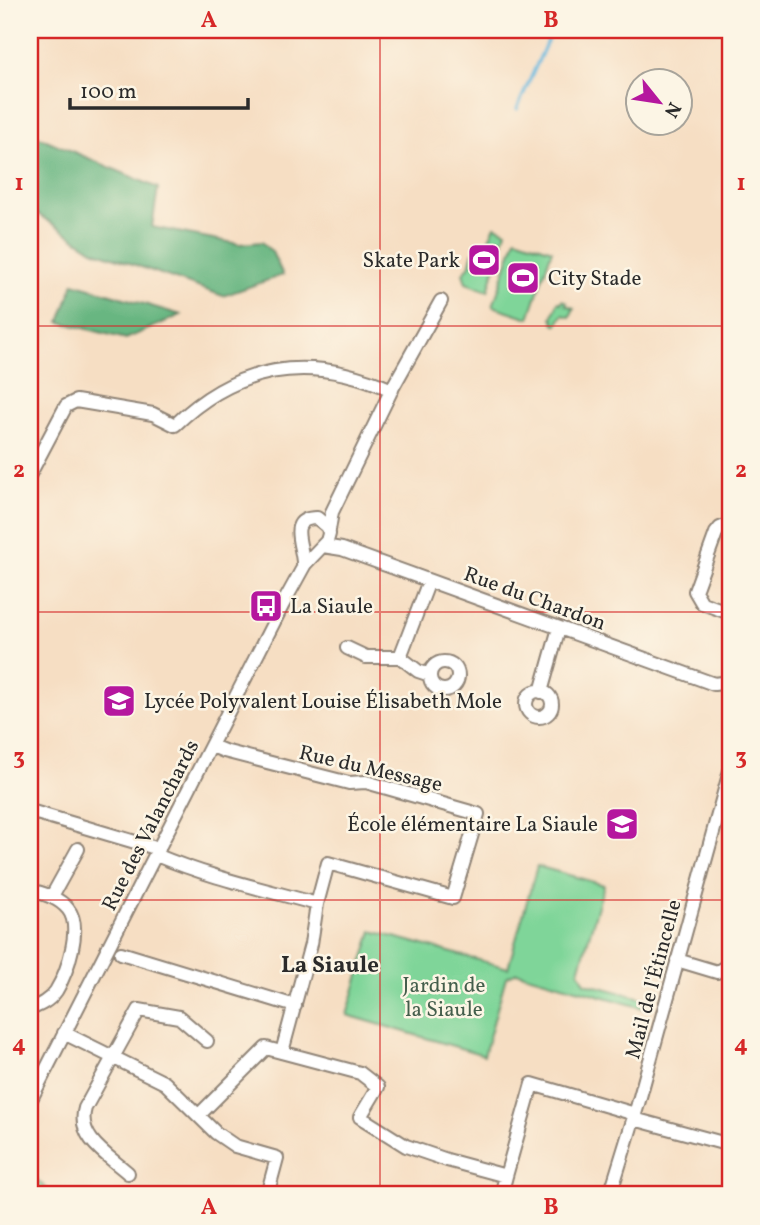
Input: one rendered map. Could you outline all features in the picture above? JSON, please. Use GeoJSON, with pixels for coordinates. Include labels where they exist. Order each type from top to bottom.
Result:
{"type":"FeatureCollection","features":[{"type":"Feature","properties":{"kind":"street"},"geometry":{"type":"LineString","coordinates":[[300,542],[308,548],[321,547],[329,532],[332,512],[392,390],[440,301]]}},
{"type":"Feature","properties":{"kind":"street"},"geometry":{"type":"LineString","coordinates":[[30,474],[66,406],[76,401],[153,414],[175,425],[202,400],[249,377],[275,371],[339,371],[392,390]]}},
{"type":"Feature","properties":{"kind":"street"},"geometry":{"type":"LineString","coordinates":[[303,567],[298,531],[300,524],[309,518],[319,518],[332,512]]}},
{"type":"Feature","properties":{"kind":"street"},"geometry":{"type":"LineString","coordinates":[[319,518],[326,523],[329,532]]}},
{"type":"Feature","properties":{"kind":"street"},"geometry":{"type":"LineString","coordinates":[[730,524],[716,533],[695,591],[702,603],[730,613]]}},
{"type":"Feature","properties":{"kind":"street","name":"Rue du Chardon"},"geometry":{"type":"LineString","coordinates":[[329,532],[342,548]]}},
{"type":"Feature","properties":{"kind":"street","name":"Rue du Chardon"},"geometry":{"type":"LineString","coordinates":[[321,547],[342,548],[714,684],[730,682]]}},
{"type":"Feature","properties":{"kind":"street","name":"Rue des Valanchards"},"geometry":{"type":"LineString","coordinates":[[30,1101],[303,567],[321,547]]}},
{"type":"Feature","properties":{"kind":"street"},"geometry":{"type":"LineString","coordinates":[[400,657],[429,581]]}},
{"type":"Feature","properties":{"kind":"street"},"geometry":{"type":"LineString","coordinates":[[541,692],[559,628]]}},
{"type":"Feature","properties":{"kind":"street"},"geometry":{"type":"LineString","coordinates":[[347,648],[366,657],[400,657],[418,671],[430,675]]}},
{"type":"Feature","properties":{"kind":"street","name":"Rue du Message"},"geometry":{"type":"LineString","coordinates":[[212,746],[259,761],[349,783],[366,782],[478,814],[453,898],[328,863],[317,904]]}},
{"type":"Feature","properties":{"kind":"street","name":"Mail de l'Étincelle"},"geometry":{"type":"LineString","coordinates":[[610,1195],[635,1116],[730,771]]}},
{"type":"Feature","properties":{"kind":"street"},"geometry":{"type":"LineString","coordinates":[[30,811],[158,852],[173,863],[317,904],[311,944],[282,1052]]}},
{"type":"Feature","properties":{"kind":"street"},"geometry":{"type":"LineString","coordinates":[[52,896],[78,849]]}},
{"type":"Feature","properties":{"kind":"street"},"geometry":{"type":"LineString","coordinates":[[30,890],[52,896],[69,910],[75,928],[72,950],[56,990],[46,1003],[30,1009]]}},
{"type":"Feature","properties":{"kind":"street"},"geometry":{"type":"LineString","coordinates":[[121,953],[295,1006]]}},
{"type":"Feature","properties":{"kind":"street"},"geometry":{"type":"LineString","coordinates":[[677,960],[717,971],[730,964]]}},
{"type":"Feature","properties":{"kind":"street"},"geometry":{"type":"LineString","coordinates":[[128,1173],[89,1139],[83,1116],[139,1010],[179,1017],[207,1041]]}},
{"type":"Feature","properties":{"kind":"street"},"geometry":{"type":"LineString","coordinates":[[64,1033],[165,1083],[200,1114],[216,1133],[234,1146],[277,1158],[267,1195]]}},
{"type":"Feature","properties":{"kind":"street"},"geometry":{"type":"LineString","coordinates":[[200,1114],[265,1048],[360,1073],[378,1087],[360,1117],[406,1146],[506,1176]]}},
{"type":"Feature","properties":{"kind":"street"},"geometry":{"type":"LineString","coordinates":[[501,1195],[532,1084],[730,1145]]}},
{"type":"Feature","properties":{"kind":"green space"},"geometry":{"type":"Polygon","coordinates":[[[30,133],[158,188],[152,227],[239,244],[262,242],[272,252],[283,275],[223,296],[93,250],[30,209],[30,133]]]}},
{"type":"Feature","properties":{"kind":"green space","name":"Skate Park"},"geometry":{"type":"Polygon","coordinates":[[[495,226],[506,231],[488,291],[466,283],[463,273],[469,267],[473,252],[483,251],[495,226]]]}},
{"type":"Feature","properties":{"kind":"green space","name":"City Stade"},"geometry":{"type":"Polygon","coordinates":[[[516,238],[552,250],[529,318],[493,306],[516,238]]]}},
{"type":"Feature","properties":{"kind":"green space"},"geometry":{"type":"Polygon","coordinates":[[[74,283],[181,315],[126,339],[60,322],[74,283]]]}},
{"type":"Feature","properties":{"kind":"green space"},"geometry":{"type":"Polygon","coordinates":[[[562,300],[574,308],[570,317],[563,315],[557,325],[552,318],[558,302],[561,303],[562,300]]]}},
{"type":"Feature","properties":{"kind":"green space","name":"Jardin de la Siaule"},"geometry":{"type":"Polygon","coordinates":[[[537,866],[604,885],[579,971],[585,983],[645,999],[643,1008],[517,972],[506,977],[484,1055],[347,1015],[372,931],[508,968],[537,866]]]}},
{"type":"Feature","properties":{"kind":"green space"},"geometry":{"type":"Polygon","coordinates":[[[30,1173],[53,1195],[30,1195],[30,1173]]]}},
{"type":"Feature","properties":{"kind":"waterway"},"geometry":{"type":"LineString","coordinates":[[517,109],[552,30]]}},
{"type":"Feature","properties":{"kind":"place","name":"Skate Park"},"geometry":{"type":"Point","coordinates":[484,260]}},
{"type":"Feature","properties":{"kind":"place","name":"City Stade"},"geometry":{"type":"Point","coordinates":[523,278]}},
{"type":"Feature","properties":{"kind":"place","name":"La Siaule"},"geometry":{"type":"Point","coordinates":[266,606]}},
{"type":"Feature","properties":{"kind":"place","name":"Lycée Polyvalent Louise Élisabeth Mole"},"geometry":{"type":"Point","coordinates":[119,701]}},
{"type":"Feature","properties":{"kind":"place","name":"École élémentaire La Siaule"},"geometry":{"type":"Point","coordinates":[622,824]}},
{"type":"Feature","properties":{"kind":"district","name":"La Siaule"},"geometry":{"type":"Point","coordinates":[330,964]}}]}
